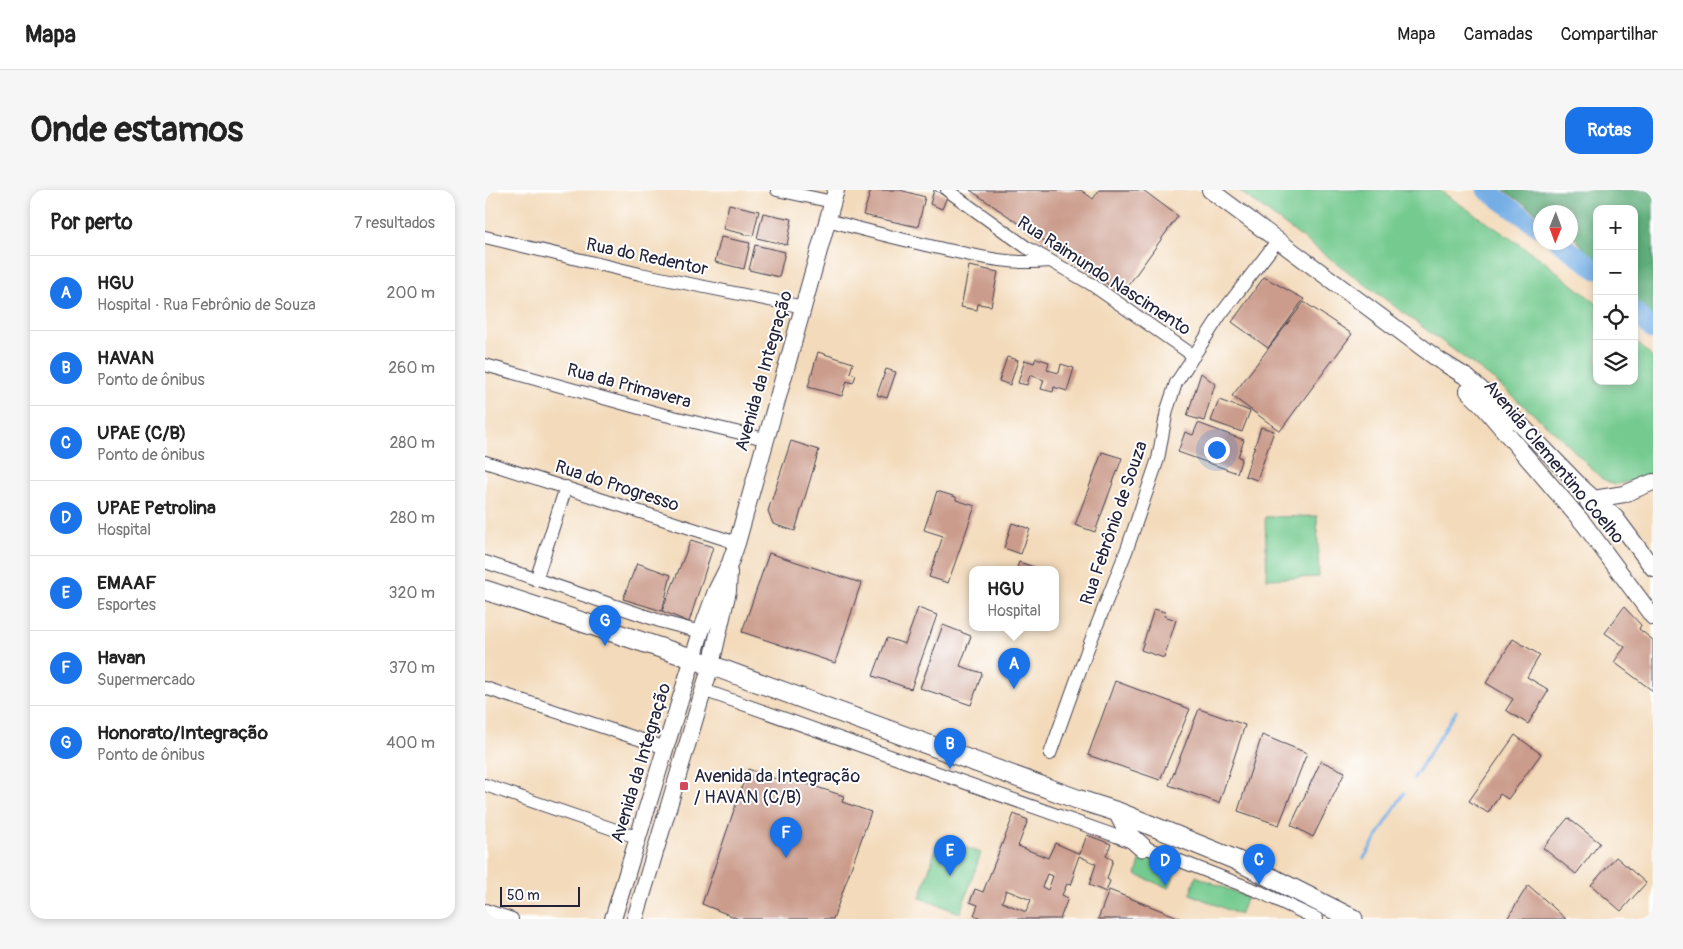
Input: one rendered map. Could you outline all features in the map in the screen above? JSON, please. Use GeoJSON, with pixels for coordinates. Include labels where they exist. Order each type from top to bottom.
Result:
{"type":"FeatureCollection","features":[{"type":"Feature","properties":{"kind":"highway"},"geometry":{"type":"LineString","coordinates":[[485,590],[702,662],[1077,799],[1118,812],[1236,860],[1353,919]]}},
{"type":"Feature","properties":{"kind":"highway"},"geometry":{"type":"LineString","coordinates":[[1118,812],[1130,836],[1142,847]]}},
{"type":"Feature","properties":{"kind":"main road","name":"Avenida Clementino Coelho"},"geometry":{"type":"LineString","coordinates":[[1210,190],[1439,360],[1468,378],[1520,424],[1594,499],[1615,517],[1653,568]]}},
{"type":"Feature","properties":{"kind":"main road","name":"Avenida da Integração"},"geometry":{"type":"LineString","coordinates":[[635,919],[703,690],[701,632],[716,590],[730,563],[737,544],[835,196]]}},
{"type":"Feature","properties":{"kind":"main road","name":"Avenida Clementino Coelho"},"geometry":{"type":"LineString","coordinates":[[1439,360],[1482,405],[1584,524],[1653,617]]}},
{"type":"Feature","properties":{"kind":"main road"},"geometry":{"type":"LineString","coordinates":[[1584,524],[1583,508],[1594,499],[1624,494],[1653,482]]}},
{"type":"Feature","properties":{"kind":"main road","name":"Avenida da Integração"},"geometry":{"type":"LineString","coordinates":[[613,919],[666,748],[702,662],[728,592],[730,563]]}},
{"type":"Feature","properties":{"kind":"street"},"geometry":{"type":"LineString","coordinates":[[777,190],[835,196]]}},
{"type":"Feature","properties":{"kind":"street","name":"Rua Raimundo Nascimento"},"geometry":{"type":"LineString","coordinates":[[947,190],[1026,247],[1091,284],[1194,356]]}},
{"type":"Feature","properties":{"kind":"street"},"geometry":{"type":"LineString","coordinates":[[828,220],[890,237],[976,256],[1018,263],[1049,261]]}},
{"type":"Feature","properties":{"kind":"street","name":"Rua do Redentor"},"geometry":{"type":"LineString","coordinates":[[485,238],[640,274],[803,307]]}},
{"type":"Feature","properties":{"kind":"street","name":"Rua Febrônio de Souza"},"geometry":{"type":"LineString","coordinates":[[1050,754],[1087,648],[1127,549],[1157,459],[1167,410],[1176,382],[1221,314],[1278,240]]}},
{"type":"Feature","properties":{"kind":"street","name":"Rua da Primavera"},"geometry":{"type":"LineString","coordinates":[[485,364],[652,411],[765,440]]}},
{"type":"Feature","properties":{"kind":"street","name":"Rua do Progresso"},"geometry":{"type":"LineString","coordinates":[[485,462],[737,544]]}},
{"type":"Feature","properties":{"kind":"street"},"geometry":{"type":"LineString","coordinates":[[536,580],[566,487]]}},
{"type":"Feature","properties":{"kind":"street"},"geometry":{"type":"LineString","coordinates":[[485,562],[663,622],[701,632]]}},
{"type":"Feature","properties":{"kind":"street"},"geometry":{"type":"LineString","coordinates":[[485,688],[666,748]]}},
{"type":"Feature","properties":{"kind":"street"},"geometry":{"type":"LineString","coordinates":[[703,690],[1032,805],[1260,892],[1317,919]]}},
{"type":"Feature","properties":{"kind":"street"},"geometry":{"type":"LineString","coordinates":[[485,785],[639,838]]}},
{"type":"Feature","properties":{"kind":"street"},"geometry":{"type":"LineString","coordinates":[[485,910],[511,919]]}},
{"type":"Feature","properties":{"kind":"green space"},"geometry":{"type":"Polygon","coordinates":[[[1238,190],[1439,190],[1541,259],[1593,301],[1593,385],[1638,385],[1638,343],[1653,358],[1653,472],[1638,479],[1614,485],[1601,478],[1561,438],[1494,380],[1238,190]]]}},
{"type":"Feature","properties":{"kind":"green space"},"geometry":{"type":"Polygon","coordinates":[[[1504,190],[1653,190],[1653,322],[1638,305],[1638,205],[1593,205],[1593,259],[1578,242],[1578,205],[1533,205],[1533,210],[1504,190]]]}},
{"type":"Feature","properties":{"kind":"green space"},"geometry":{"type":"Polygon","coordinates":[[[1317,516],[1319,577],[1267,579],[1265,517],[1317,516]]]}},
{"type":"Feature","properties":{"kind":"green space"},"geometry":{"type":"Polygon","coordinates":[[[939,838],[981,853],[960,913],[920,898],[939,838]]]}},
{"type":"Feature","properties":{"kind":"green space"},"geometry":{"type":"Polygon","coordinates":[[[1142,854],[1177,868],[1169,888],[1136,875],[1142,854]]]}},
{"type":"Feature","properties":{"kind":"green space"},"geometry":{"type":"Polygon","coordinates":[[[1196,876],[1247,897],[1240,915],[1190,894],[1196,876]]]}},
{"type":"Feature","properties":{"kind":"building"},"geometry":{"type":"Polygon","coordinates":[[[871,190],[900,190],[925,197],[918,227],[863,215],[871,190]]]}},
{"type":"Feature","properties":{"kind":"building"},"geometry":{"type":"Polygon","coordinates":[[[934,190],[947,197],[942,209],[930,204],[934,190]]]}},
{"type":"Feature","properties":{"kind":"building"},"geometry":{"type":"Polygon","coordinates":[[[970,190],[1081,190],[1093,199],[1099,190],[1143,190],[1178,216],[1122,294],[970,190]]]}},
{"type":"Feature","properties":{"kind":"building"},"geometry":{"type":"Polygon","coordinates":[[[729,204],[759,211],[753,236],[723,229],[729,204]]]}},
{"type":"Feature","properties":{"kind":"building"},"geometry":{"type":"Polygon","coordinates":[[[763,213],[792,219],[787,245],[757,238],[763,213]]]}},
{"type":"Feature","properties":{"kind":"building"},"geometry":{"type":"Polygon","coordinates":[[[721,237],[750,243],[744,269],[715,262],[721,237]]]}},
{"type":"Feature","properties":{"kind":"building"},"geometry":{"type":"Polygon","coordinates":[[[755,245],[785,252],[779,277],[749,270],[755,245]]]}},
{"type":"Feature","properties":{"kind":"building"},"geometry":{"type":"Polygon","coordinates":[[[969,266],[998,272],[991,306],[978,304],[977,310],[961,307],[969,266]]]}},
{"type":"Feature","properties":{"kind":"building"},"geometry":{"type":"Polygon","coordinates":[[[1264,277],[1304,299],[1268,348],[1232,322],[1264,277]]]}},
{"type":"Feature","properties":{"kind":"building"},"geometry":{"type":"Polygon","coordinates":[[[1304,302],[1352,334],[1280,431],[1232,396],[1304,302]]]}},
{"type":"Feature","properties":{"kind":"building"},"geometry":{"type":"Polygon","coordinates":[[[818,352],[853,363],[850,373],[856,375],[853,383],[847,381],[842,396],[808,387],[818,352]]]}},
{"type":"Feature","properties":{"kind":"building"},"geometry":{"type":"Polygon","coordinates":[[[1007,357],[1018,360],[1010,385],[999,381],[1007,357]]]}},
{"type":"Feature","properties":{"kind":"building"},"geometry":{"type":"Polygon","coordinates":[[[1036,358],[1049,362],[1047,370],[1059,373],[1061,364],[1074,368],[1067,391],[1054,387],[1053,392],[1041,389],[1044,380],[1030,375],[1027,385],[1018,383],[1025,360],[1034,363],[1036,358]]]}},
{"type":"Feature","properties":{"kind":"building"},"geometry":{"type":"Polygon","coordinates":[[[886,369],[896,372],[887,398],[877,395],[886,369]]]}},
{"type":"Feature","properties":{"kind":"building"},"geometry":{"type":"Polygon","coordinates":[[[1201,373],[1215,384],[1204,421],[1187,416],[1201,373]]]}},
{"type":"Feature","properties":{"kind":"building"},"geometry":{"type":"Polygon","coordinates":[[[1219,400],[1250,411],[1242,432],[1211,421],[1219,400]]]}},
{"type":"Feature","properties":{"kind":"building"},"geometry":{"type":"Polygon","coordinates":[[[1198,423],[1244,440],[1238,457],[1242,458],[1237,473],[1178,452],[1185,432],[1193,435],[1198,423]]]}},
{"type":"Feature","properties":{"kind":"building"},"geometry":{"type":"Polygon","coordinates":[[[1261,427],[1274,431],[1257,480],[1245,476],[1261,427]]]}},
{"type":"Feature","properties":{"kind":"building"},"geometry":{"type":"Polygon","coordinates":[[[791,441],[819,450],[795,531],[773,524],[768,511],[791,441]]]}},
{"type":"Feature","properties":{"kind":"building"},"geometry":{"type":"Polygon","coordinates":[[[1102,452],[1122,458],[1095,532],[1075,525],[1102,452]]]}},
{"type":"Feature","properties":{"kind":"building"},"geometry":{"type":"Polygon","coordinates":[[[937,491],[975,506],[948,583],[929,577],[943,536],[924,530],[937,491]]]}},
{"type":"Feature","properties":{"kind":"building"},"geometry":{"type":"Polygon","coordinates":[[[1012,523],[1030,529],[1021,554],[1004,548],[1012,523]]]}},
{"type":"Feature","properties":{"kind":"building"},"geometry":{"type":"Polygon","coordinates":[[[691,540],[713,547],[689,622],[662,611],[691,540]]]}},
{"type":"Feature","properties":{"kind":"building"},"geometry":{"type":"Polygon","coordinates":[[[769,553],[861,583],[835,663],[742,632],[769,553]]]}},
{"type":"Feature","properties":{"kind":"building"},"geometry":{"type":"Polygon","coordinates":[[[1019,562],[1031,566],[1018,566],[1019,562]]]}},
{"type":"Feature","properties":{"kind":"building"},"geometry":{"type":"Polygon","coordinates":[[[637,563],[671,575],[662,611],[623,599],[637,563]]]}},
{"type":"Feature","properties":{"kind":"building"},"geometry":{"type":"Polygon","coordinates":[[[1624,607],[1641,625],[1639,629],[1653,640],[1653,691],[1614,662],[1625,647],[1605,633],[1624,607]]]}},
{"type":"Feature","properties":{"kind":"building"},"geometry":{"type":"Polygon","coordinates":[[[918,608],[937,615],[911,689],[873,676],[887,638],[905,644],[918,608]]]}},
{"type":"Feature","properties":{"kind":"building"},"geometry":{"type":"Polygon","coordinates":[[[1154,609],[1165,612],[1164,616],[1176,620],[1164,658],[1141,650],[1154,609]]]}},
{"type":"Feature","properties":{"kind":"building"},"geometry":{"type":"Polygon","coordinates":[[[943,625],[971,636],[960,666],[982,673],[971,705],[920,688],[943,625]]]}},
{"type":"Feature","properties":{"kind":"building"},"geometry":{"type":"Polygon","coordinates":[[[1513,639],[1540,655],[1527,677],[1549,690],[1528,724],[1506,710],[1513,699],[1486,683],[1513,639]]]}},
{"type":"Feature","properties":{"kind":"building"},"geometry":{"type":"Polygon","coordinates":[[[1115,681],[1190,709],[1160,780],[1088,755],[1115,681]]]}},
{"type":"Feature","properties":{"kind":"building"},"geometry":{"type":"Polygon","coordinates":[[[1199,709],[1245,725],[1219,803],[1169,785],[1199,709]]]}},
{"type":"Feature","properties":{"kind":"building"},"geometry":{"type":"Polygon","coordinates":[[[1262,735],[1307,753],[1279,825],[1238,811],[1262,735]]]}},
{"type":"Feature","properties":{"kind":"building"},"geometry":{"type":"Polygon","coordinates":[[[1515,735],[1541,754],[1508,799],[1500,794],[1488,813],[1469,801],[1515,735]]]}},
{"type":"Feature","properties":{"kind":"building"},"geometry":{"type":"Polygon","coordinates":[[[1321,761],[1345,772],[1313,837],[1291,825],[1321,761]]]}},
{"type":"Feature","properties":{"kind":"building"},"geometry":{"type":"Polygon","coordinates":[[[748,769],[776,779],[777,774],[844,796],[842,802],[871,812],[833,919],[739,919],[702,904],[748,769]]]}},
{"type":"Feature","properties":{"kind":"building"},"geometry":{"type":"Polygon","coordinates":[[[1014,814],[1028,820],[1018,846],[1048,858],[1055,843],[1080,854],[1087,835],[1111,844],[1106,856],[1113,860],[1107,879],[1110,881],[1106,892],[1089,885],[1096,864],[1079,856],[1071,885],[1067,884],[1062,895],[1068,898],[1060,919],[983,919],[974,915],[978,905],[970,902],[975,889],[983,892],[1014,814]],[[1047,874],[1042,887],[1048,890],[1053,876],[1047,874]],[[1006,890],[1002,902],[1026,912],[1031,900],[1006,890]]]}},
{"type":"Feature","properties":{"kind":"building"},"geometry":{"type":"Polygon","coordinates":[[[1568,818],[1600,843],[1576,874],[1543,848],[1568,818]]]}},
{"type":"Feature","properties":{"kind":"building"},"geometry":{"type":"Polygon","coordinates":[[[1616,857],[1646,883],[1621,911],[1591,885],[1616,857]]]}},
{"type":"Feature","properties":{"kind":"building"},"geometry":{"type":"Polygon","coordinates":[[[1528,885],[1544,899],[1566,919],[1507,919],[1528,885]]]}},
{"type":"Feature","properties":{"kind":"building"},"geometry":{"type":"Polygon","coordinates":[[[1109,890],[1183,919],[1098,919],[1109,890]]]}},
{"type":"Feature","properties":{"kind":"waterway"},"geometry":{"type":"LineString","coordinates":[[1486,190],[1533,223]]}},
{"type":"Feature","properties":{"kind":"waterway"},"geometry":{"type":"LineString","coordinates":[[1570,250],[1593,267]]}},
{"type":"Feature","properties":{"kind":"waterway"},"geometry":{"type":"LineString","coordinates":[[1638,314],[1653,331]]}},
{"type":"Feature","properties":{"kind":"waterway"},"geometry":{"type":"LineString","coordinates":[[1414,778],[1456,711]]}},
{"type":"Feature","properties":{"kind":"waterway"},"geometry":{"type":"LineString","coordinates":[[1364,858],[1404,793]]}},
{"type":"Feature","properties":{"kind":"place","name":"Honorato/Integração"},"geometry":{"type":"Point","coordinates":[605,646]}},
{"type":"Feature","properties":{"kind":"place","name":"HGU"},"geometry":{"type":"Point","coordinates":[1014,689]}},
{"type":"Feature","properties":{"kind":"place","name":"HAVAN"},"geometry":{"type":"Point","coordinates":[950,769]}},
{"type":"Feature","properties":{"kind":"place","name":"Avenida da Integração / HAVAN (C/B)"},"geometry":{"type":"Point","coordinates":[684,786]}},
{"type":"Feature","properties":{"kind":"place","name":"Havan"},"geometry":{"type":"Point","coordinates":[786,858]}},
{"type":"Feature","properties":{"kind":"place","name":"EMAAF"},"geometry":{"type":"Point","coordinates":[950,876]}},
{"type":"Feature","properties":{"kind":"place","name":"UPAE (C/B)"},"geometry":{"type":"Point","coordinates":[1259,885]}},
{"type":"Feature","properties":{"kind":"place","name":"UPAE Petrolina"},"geometry":{"type":"Point","coordinates":[1165,886]}}]}
